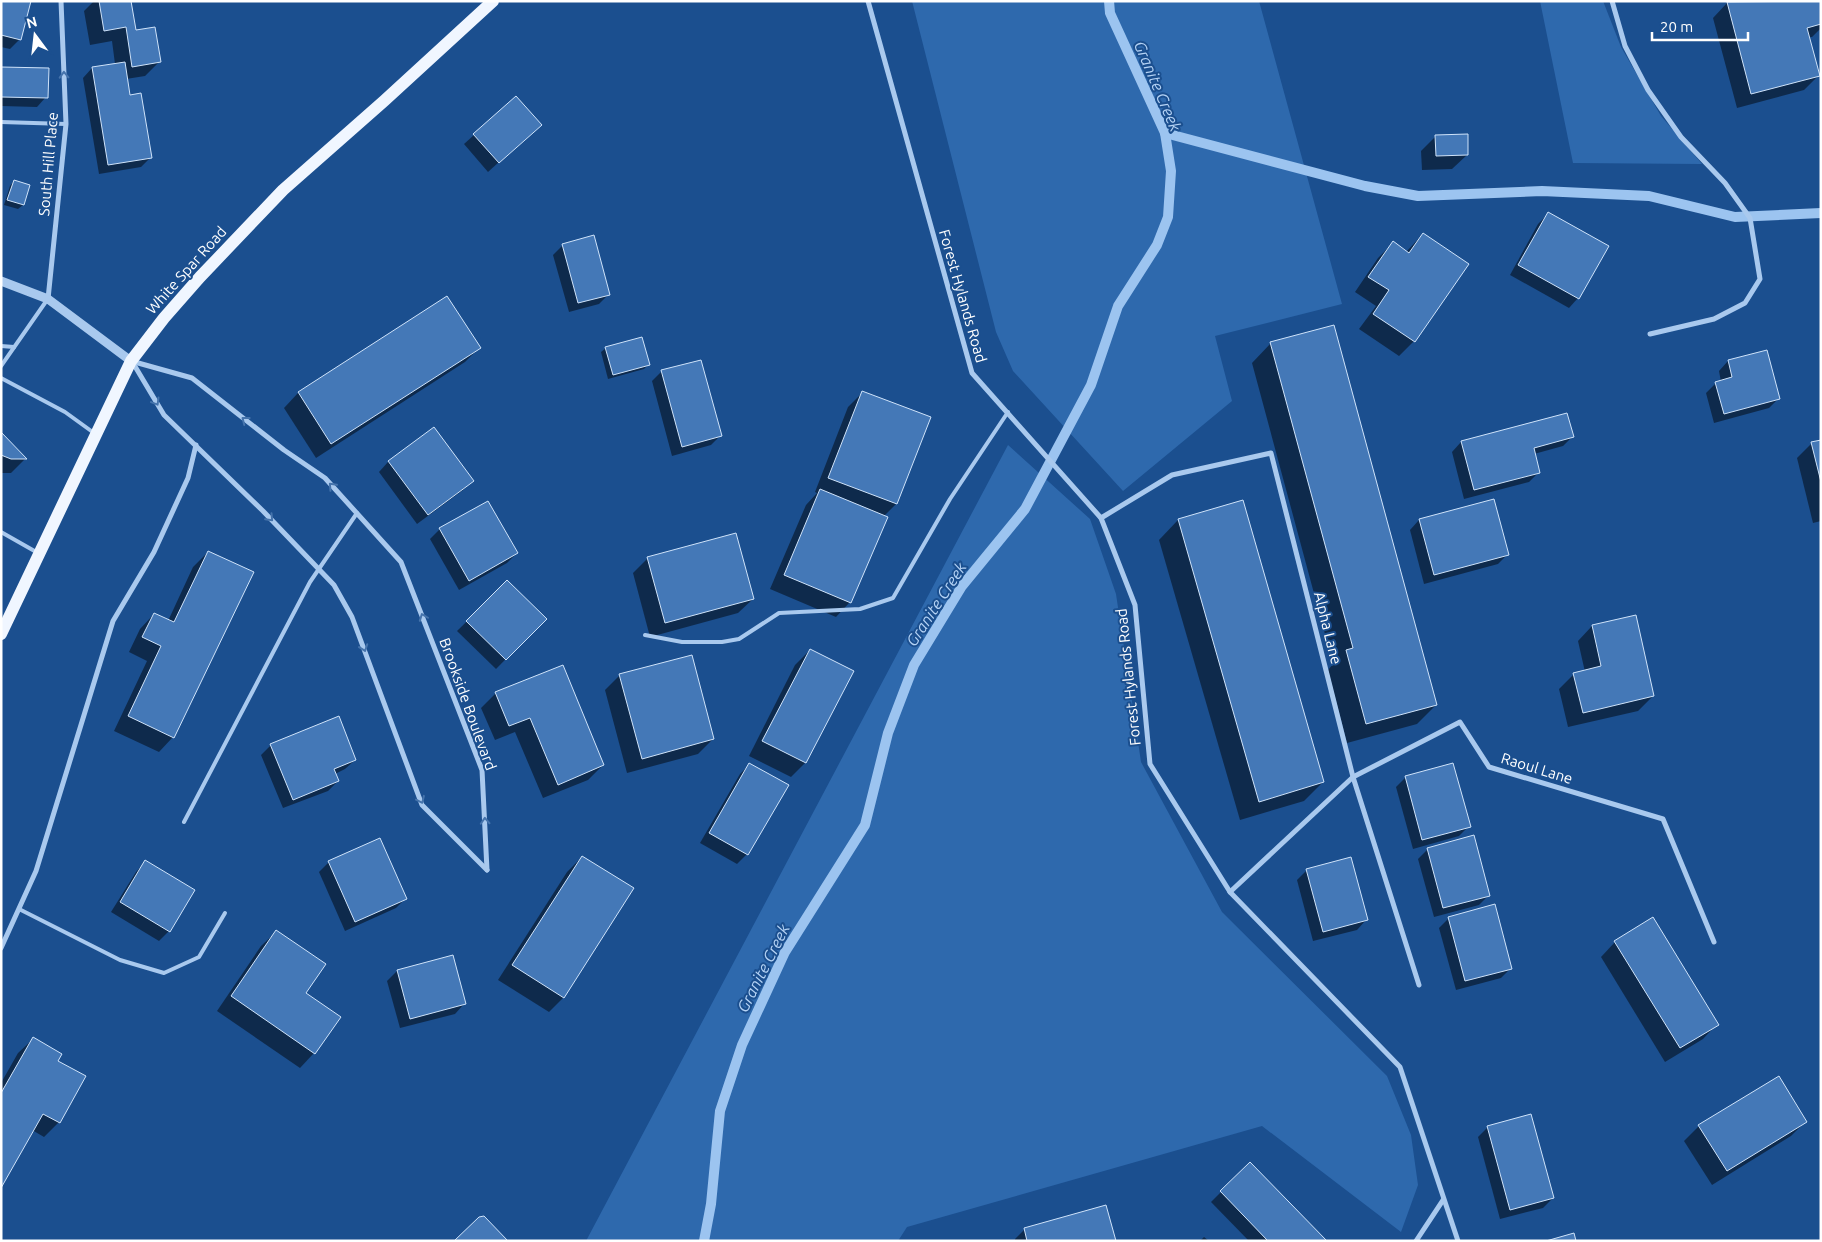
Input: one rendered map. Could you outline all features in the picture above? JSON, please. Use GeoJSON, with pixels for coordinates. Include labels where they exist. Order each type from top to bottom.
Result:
{"type":"FeatureCollection","features":[{"type":"Feature","properties":{"kind":"main road","name":"White Spar Road"},"geometry":{"type":"LineString","coordinates":[[1,634],[131,361],[164,318],[283,190],[493,1]]}},
{"type":"Feature","properties":{"kind":"street","name":"South Hill Place"},"geometry":{"type":"LineString","coordinates":[[48,299],[66,124],[62,1]]}},
{"type":"Feature","properties":{"kind":"street","name":"Forest Hylands Road"},"geometry":{"type":"LineString","coordinates":[[868,1],[972,373],[1101,518],[1135,605],[1150,764],[1230,892],[1400,1067],[1458,1241]]}},
{"type":"Feature","properties":{"kind":"street"},"geometry":{"type":"LineString","coordinates":[[1612,1],[1625,46],[1648,90],[1681,137],[1725,183],[1750,218],[1760,279],[1745,303],[1714,319],[1650,334]]}},
{"type":"Feature","properties":{"kind":"street"},"geometry":{"type":"LineString","coordinates":[[1,281],[48,299],[131,361]]}},
{"type":"Feature","properties":{"kind":"street","name":"Brookside Boulevard"},"geometry":{"type":"LineString","coordinates":[[131,361],[192,378],[284,450],[325,478],[401,562],[482,770],[488,870],[422,805],[352,617],[334,585],[263,511],[164,415],[131,361]]}},
{"type":"Feature","properties":{"kind":"street"},"geometry":{"type":"LineString","coordinates":[[1,948],[36,871],[113,621],[154,552],[188,478],[196,445]]}},
{"type":"Feature","properties":{"kind":"street","name":"Alpha Lane"},"geometry":{"type":"LineString","coordinates":[[1101,518],[1172,475],[1271,453],[1353,776],[1419,985]]}},
{"type":"Feature","properties":{"kind":"street","name":"Raoul Lane"},"geometry":{"type":"LineString","coordinates":[[1230,892],[1353,776],[1460,722],[1489,767],[1663,819],[1714,942]]}},
{"type":"Feature","properties":{"kind":"street"},"geometry":{"type":"LineString","coordinates":[[1416,1241],[1444,1200]]}},
{"type":"Feature","properties":{"kind":"lane"},"geometry":{"type":"LineString","coordinates":[[1,122],[66,124]]}},
{"type":"Feature","properties":{"kind":"lane"},"geometry":{"type":"LineString","coordinates":[[1,366],[48,299]]}},
{"type":"Feature","properties":{"kind":"lane"},"geometry":{"type":"LineString","coordinates":[[1,346],[14,347]]}},
{"type":"Feature","properties":{"kind":"lane"},"geometry":{"type":"LineString","coordinates":[[1,378],[65,412],[96,434]]}},
{"type":"Feature","properties":{"kind":"lane"},"geometry":{"type":"LineString","coordinates":[[644,635],[682,642],[722,642],[739,639],[780,613],[860,609],[893,598],[950,499],[1008,412]]}},
{"type":"Feature","properties":{"kind":"lane"},"geometry":{"type":"LineString","coordinates":[[184,822],[310,582],[357,513]]}},
{"type":"Feature","properties":{"kind":"lane"},"geometry":{"type":"LineString","coordinates":[[1,532],[40,554]]}},
{"type":"Feature","properties":{"kind":"lane"},"geometry":{"type":"LineString","coordinates":[[19,909],[120,960],[164,973],[199,957],[225,913]]}},
{"type":"Feature","properties":{"kind":"shaded area"},"geometry":{"type":"Polygon","coordinates":[[[912,1],[1259,1],[1342,304],[1215,336],[1232,401],[1123,491],[1013,371],[996,332],[912,1]]]}},
{"type":"Feature","properties":{"kind":"shaded area"},"geometry":{"type":"Polygon","coordinates":[[[1540,1],[1603,1],[1621,47],[1661,116],[1702,164],[1573,163],[1540,1]]]}},
{"type":"Feature","properties":{"kind":"shaded area"},"geometry":{"type":"Polygon","coordinates":[[[1008,445],[1090,519],[1116,594],[1141,762],[1222,912],[1387,1076],[1411,1135],[1418,1185],[1401,1232],[1262,1126],[907,1227],[898,1241],[586,1241],[1008,445]]]}},
{"type":"Feature","properties":{"kind":"building"},"geometry":{"type":"Polygon","coordinates":[[[1,1],[31,1],[21,40],[1,35],[1,1]]]}},
{"type":"Feature","properties":{"kind":"building"},"geometry":{"type":"Polygon","coordinates":[[[99,1],[131,1],[136,30],[155,27],[161,62],[132,67],[126,27],[104,31],[99,1]]]}},
{"type":"Feature","properties":{"kind":"building"},"geometry":{"type":"Polygon","coordinates":[[[1821,1],[1821,24],[1807,28],[1820,76],[1751,94],[1727,2],[1821,1]]]}},
{"type":"Feature","properties":{"kind":"building"},"geometry":{"type":"Polygon","coordinates":[[[125,62],[130,95],[141,93],[152,158],[108,165],[92,67],[125,62]]]}},
{"type":"Feature","properties":{"kind":"building"},"geometry":{"type":"Polygon","coordinates":[[[1,67],[49,68],[48,98],[1,97],[1,67]]]}},
{"type":"Feature","properties":{"kind":"building"},"geometry":{"type":"Polygon","coordinates":[[[516,96],[542,125],[499,163],[473,134],[516,96]]]}},
{"type":"Feature","properties":{"kind":"building"},"geometry":{"type":"Polygon","coordinates":[[[1468,134],[1468,155],[1436,156],[1435,135],[1468,134]]]}},
{"type":"Feature","properties":{"kind":"building"},"geometry":{"type":"Polygon","coordinates":[[[14,180],[30,185],[24,205],[7,200],[14,180]]]}},
{"type":"Feature","properties":{"kind":"building"},"geometry":{"type":"Polygon","coordinates":[[[1548,212],[1609,246],[1579,299],[1518,265],[1548,212]]]}},
{"type":"Feature","properties":{"kind":"building"},"geometry":{"type":"Polygon","coordinates":[[[1423,233],[1469,264],[1415,342],[1373,314],[1389,290],[1368,277],[1393,241],[1409,253],[1423,233]]]}},
{"type":"Feature","properties":{"kind":"building"},"geometry":{"type":"Polygon","coordinates":[[[594,235],[610,295],[578,303],[562,244],[594,235]]]}},
{"type":"Feature","properties":{"kind":"building"},"geometry":{"type":"Polygon","coordinates":[[[447,296],[481,348],[331,444],[298,392],[447,296]]]}},
{"type":"Feature","properties":{"kind":"building"},"geometry":{"type":"Polygon","coordinates":[[[1334,325],[1437,705],[1366,724],[1346,650],[1353,648],[1270,342],[1334,325]]]}},
{"type":"Feature","properties":{"kind":"building"},"geometry":{"type":"Polygon","coordinates":[[[642,337],[650,365],[613,375],[605,347],[642,337]]]}},
{"type":"Feature","properties":{"kind":"building"},"geometry":{"type":"Polygon","coordinates":[[[1767,350],[1780,399],[1724,414],[1715,382],[1732,377],[1728,360],[1767,350]]]}},
{"type":"Feature","properties":{"kind":"building"},"geometry":{"type":"Polygon","coordinates":[[[701,360],[722,436],[682,447],[661,370],[701,360]]]}},
{"type":"Feature","properties":{"kind":"building"},"geometry":{"type":"Polygon","coordinates":[[[862,391],[931,417],[897,504],[828,478],[862,391]]]}},
{"type":"Feature","properties":{"kind":"building"},"geometry":{"type":"Polygon","coordinates":[[[1567,413],[1574,437],[1534,448],[1540,473],[1474,490],[1461,441],[1567,413]]]}},
{"type":"Feature","properties":{"kind":"building"},"geometry":{"type":"Polygon","coordinates":[[[434,427],[474,481],[428,515],[388,461],[434,427]]]}},
{"type":"Feature","properties":{"kind":"building"},"geometry":{"type":"Polygon","coordinates":[[[1,432],[27,459],[11,459],[1,455],[1,432]]]}},
{"type":"Feature","properties":{"kind":"building"},"geometry":{"type":"Polygon","coordinates":[[[1821,440],[1821,482],[1811,442],[1821,440]]]}},
{"type":"Feature","properties":{"kind":"building"},"geometry":{"type":"Polygon","coordinates":[[[820,489],[888,517],[851,603],[784,575],[820,489]]]}},
{"type":"Feature","properties":{"kind":"building"},"geometry":{"type":"Polygon","coordinates":[[[1494,499],[1509,555],[1434,575],[1419,519],[1494,499]]]}},
{"type":"Feature","properties":{"kind":"building"},"geometry":{"type":"Polygon","coordinates":[[[1243,500],[1324,782],[1259,802],[1178,519],[1243,500]]]}},
{"type":"Feature","properties":{"kind":"building"},"geometry":{"type":"Polygon","coordinates":[[[488,501],[518,553],[469,581],[439,528],[488,501]]]}},
{"type":"Feature","properties":{"kind":"building"},"geometry":{"type":"Polygon","coordinates":[[[736,533],[754,599],[665,623],[647,557],[736,533]]]}},
{"type":"Feature","properties":{"kind":"building"},"geometry":{"type":"Polygon","coordinates":[[[208,551],[254,572],[174,738],[128,716],[161,646],[142,637],[154,613],[174,622],[208,551]]]}},
{"type":"Feature","properties":{"kind":"building"},"geometry":{"type":"Polygon","coordinates":[[[507,580],[547,619],[506,660],[466,621],[507,580]]]}},
{"type":"Feature","properties":{"kind":"building"},"geometry":{"type":"Polygon","coordinates":[[[1636,615],[1654,696],[1583,713],[1573,673],[1601,666],[1592,625],[1636,615]]]}},
{"type":"Feature","properties":{"kind":"building"},"geometry":{"type":"Polygon","coordinates":[[[810,649],[854,671],[806,763],[762,741],[810,649]]]}},
{"type":"Feature","properties":{"kind":"building"},"geometry":{"type":"Polygon","coordinates":[[[692,655],[714,739],[642,759],[619,674],[692,655]]]}},
{"type":"Feature","properties":{"kind":"building"},"geometry":{"type":"Polygon","coordinates":[[[563,665],[604,765],[558,785],[530,718],[509,726],[495,692],[563,665]]]}},
{"type":"Feature","properties":{"kind":"building"},"geometry":{"type":"Polygon","coordinates":[[[339,716],[356,760],[334,769],[339,781],[293,800],[270,744],[339,716]]]}},
{"type":"Feature","properties":{"kind":"building"},"geometry":{"type":"Polygon","coordinates":[[[749,763],[789,785],[748,855],[709,833],[749,763]]]}},
{"type":"Feature","properties":{"kind":"building"},"geometry":{"type":"Polygon","coordinates":[[[1453,763],[1471,827],[1422,840],[1405,776],[1453,763]]]}},
{"type":"Feature","properties":{"kind":"building"},"geometry":{"type":"Polygon","coordinates":[[[1474,835],[1490,896],[1443,908],[1427,848],[1474,835]]]}},
{"type":"Feature","properties":{"kind":"building"},"geometry":{"type":"Polygon","coordinates":[[[380,838],[407,899],[355,922],[328,861],[380,838]]]}},
{"type":"Feature","properties":{"kind":"building"},"geometry":{"type":"Polygon","coordinates":[[[582,856],[634,888],[564,998],[512,965],[582,856]]]}},
{"type":"Feature","properties":{"kind":"building"},"geometry":{"type":"Polygon","coordinates":[[[1351,857],[1368,920],[1323,932],[1306,869],[1351,857]]]}},
{"type":"Feature","properties":{"kind":"building"},"geometry":{"type":"Polygon","coordinates":[[[145,860],[195,890],[170,932],[120,902],[145,860]]]}},
{"type":"Feature","properties":{"kind":"building"},"geometry":{"type":"Polygon","coordinates":[[[1495,904],[1512,969],[1465,981],[1448,917],[1495,904]]]}},
{"type":"Feature","properties":{"kind":"building"},"geometry":{"type":"Polygon","coordinates":[[[1653,917],[1719,1025],[1680,1048],[1614,941],[1653,917]]]}},
{"type":"Feature","properties":{"kind":"building"},"geometry":{"type":"Polygon","coordinates":[[[276,930],[326,964],[306,993],[341,1017],[315,1054],[231,996],[276,930]]]}},
{"type":"Feature","properties":{"kind":"building"},"geometry":{"type":"Polygon","coordinates":[[[453,955],[466,1004],[410,1019],[397,970],[453,955]]]}},
{"type":"Feature","properties":{"kind":"building"},"geometry":{"type":"Polygon","coordinates":[[[33,1037],[62,1054],[58,1061],[86,1076],[60,1123],[43,1114],[1,1188],[1,1093],[33,1037]]]}},
{"type":"Feature","properties":{"kind":"building"},"geometry":{"type":"Polygon","coordinates":[[[1779,1076],[1807,1122],[1727,1171],[1698,1125],[1779,1076]]]}},
{"type":"Feature","properties":{"kind":"building"},"geometry":{"type":"Polygon","coordinates":[[[1531,1114],[1554,1198],[1510,1210],[1487,1126],[1531,1114]]]}},
{"type":"Feature","properties":{"kind":"building"},"geometry":{"type":"Polygon","coordinates":[[[1250,1162],[1327,1241],[1268,1241],[1220,1191],[1250,1162]]]}},
{"type":"Feature","properties":{"kind":"building"},"geometry":{"type":"Polygon","coordinates":[[[1106,1205],[1116,1241],[1027,1241],[1024,1228],[1106,1205]]]}},
{"type":"Feature","properties":{"kind":"building"},"geometry":{"type":"Polygon","coordinates":[[[484,1216],[508,1241],[454,1241],[479,1217],[484,1216]]]}},
{"type":"Feature","properties":{"kind":"building"},"geometry":{"type":"Polygon","coordinates":[[[1574,1233],[1576,1241],[1546,1241],[1574,1233]]]}},
{"type":"Feature","properties":{"kind":"waterway","name":"Granite Creek"},"geometry":{"type":"LineString","coordinates":[[704,1241],[711,1204],[720,1111],[742,1045],[785,952],[865,825],[888,733],[914,665],[962,586],[1025,509],[1091,385],[1118,306],[1157,245],[1168,217],[1171,171],[1165,133],[1110,13],[1109,1]]}},
{"type":"Feature","properties":{"kind":"waterway"},"geometry":{"type":"LineString","coordinates":[[1165,133],[1365,186],[1418,196],[1542,191],[1649,196],[1735,217],[1821,213]]}}]}
